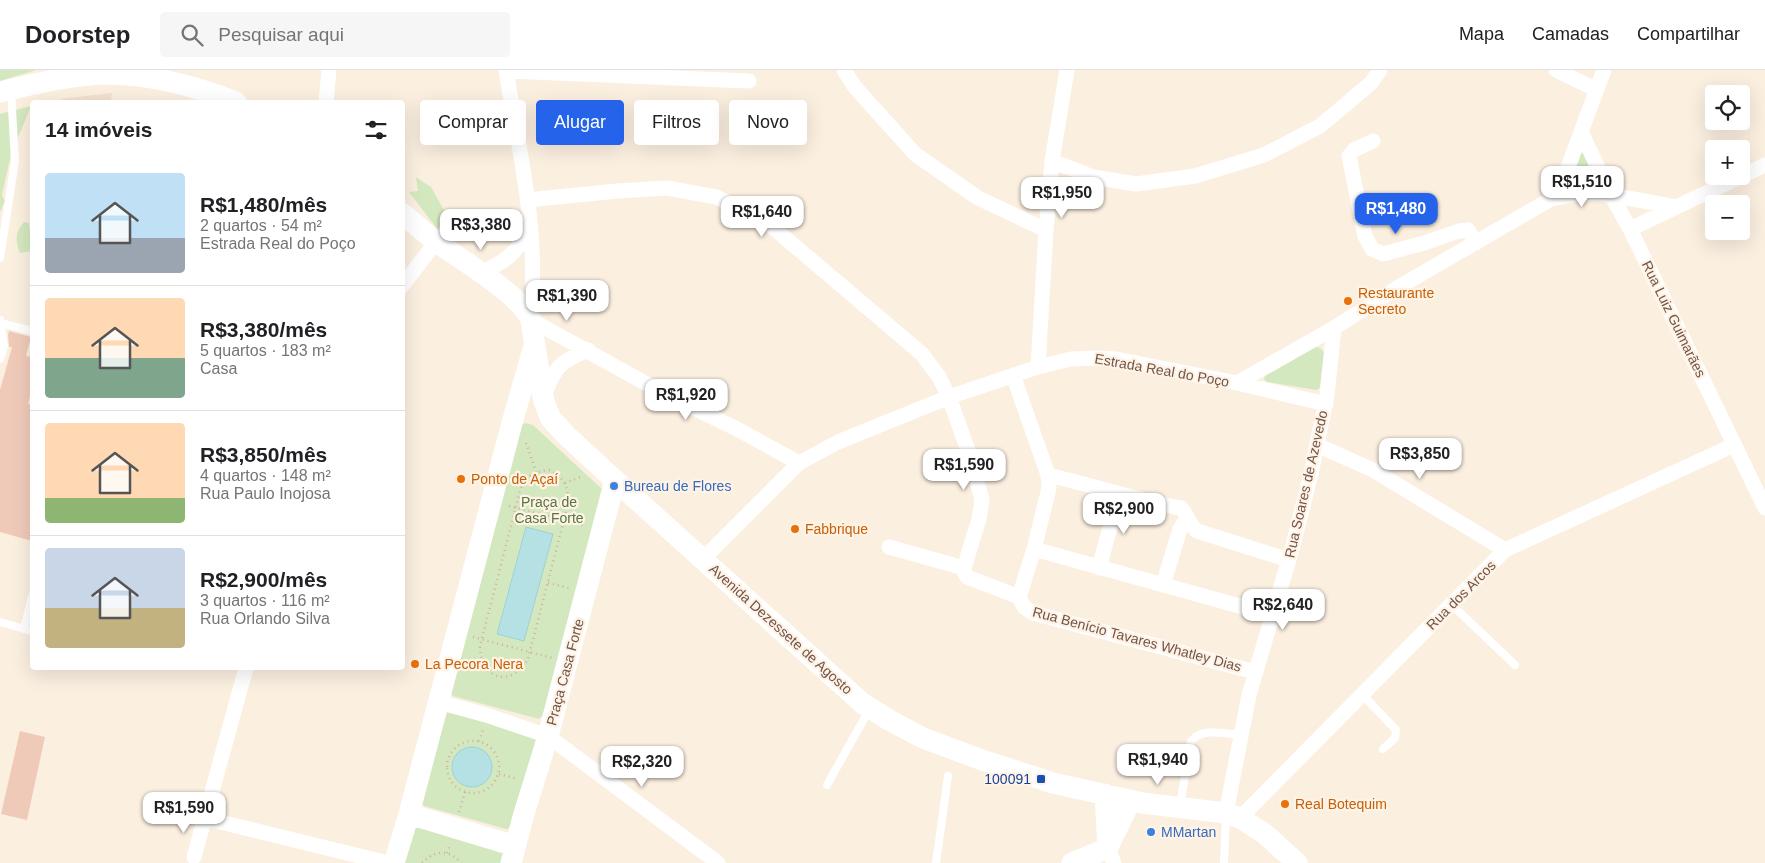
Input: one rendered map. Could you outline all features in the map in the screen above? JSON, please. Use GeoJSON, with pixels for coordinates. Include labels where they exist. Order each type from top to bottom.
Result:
{"type":"FeatureCollection","features":[{"type":"Feature","properties":{"kind":"main road"},"geometry":{"type":"LineString","coordinates":[[130,70],[151,78],[213,93],[231,100]]}},
{"type":"Feature","properties":{"kind":"main road"},"geometry":{"type":"LineString","coordinates":[[5,91],[75,77],[106,74],[151,78]]}},
{"type":"Feature","properties":{"kind":"main road"},"geometry":{"type":"LineString","coordinates":[[405,216],[436,242],[506,293],[531,318]]}},
{"type":"Feature","properties":{"kind":"main road","name":"Avenida Dezessete de Agosto"},"geometry":{"type":"LineString","coordinates":[[531,318],[544,398],[551,419],[615,480],[862,703],[923,738],[1053,783],[1131,800],[1233,815],[1265,834],[1297,863]]}},
{"type":"Feature","properties":{"kind":"main road"},"geometry":{"type":"LineString","coordinates":[[394,863],[409,814],[535,341]]}},
{"type":"Feature","properties":{"kind":"main road","name":"Praça Casa Forte"},"geometry":{"type":"LineString","coordinates":[[513,855],[568,663],[615,480]]}},
{"type":"Feature","properties":{"kind":"main road"},"geometry":{"type":"LineString","coordinates":[[1105,794],[1111,855]]}},
{"type":"Feature","properties":{"kind":"main road"},"geometry":{"type":"LineString","coordinates":[[1111,855],[1131,800]]}},
{"type":"Feature","properties":{"kind":"main road"},"geometry":{"type":"LineString","coordinates":[[409,814],[513,855]]}},
{"type":"Feature","properties":{"kind":"main road"},"geometry":{"type":"LineString","coordinates":[[1072,863],[1111,855]]}},
{"type":"Feature","properties":{"kind":"street"},"geometry":{"type":"LineString","coordinates":[[326,100],[329,70]]}},
{"type":"Feature","properties":{"kind":"street"},"geometry":{"type":"LineString","coordinates":[[749,81],[507,70],[530,226],[533,270],[531,318],[665,394],[738,429],[799,463]]}},
{"type":"Feature","properties":{"kind":"street"},"geometry":{"type":"LineString","coordinates":[[844,70],[854,86],[915,154],[978,198],[1046,230]]}},
{"type":"Feature","properties":{"kind":"street"},"geometry":{"type":"LineString","coordinates":[[1038,367],[1052,161],[1066,70]]}},
{"type":"Feature","properties":{"kind":"street"},"geometry":{"type":"LineString","coordinates":[[1052,161],[1093,177],[1136,184],[1195,176],[1264,155],[1320,126],[1371,83],[1380,70]]}},
{"type":"Feature","properties":{"kind":"street"},"geometry":{"type":"LineString","coordinates":[[1556,70],[1595,89]]}},
{"type":"Feature","properties":{"kind":"street"},"geometry":{"type":"LineString","coordinates":[[1551,199],[1567,170],[1595,89],[1604,70]]}},
{"type":"Feature","properties":{"kind":"street","name":"Rua Luiz Guimarães"},"geometry":{"type":"LineString","coordinates":[[1581,132],[1765,508]]}},
{"type":"Feature","properties":{"kind":"street"},"geometry":{"type":"LineString","coordinates":[[1373,141],[1354,150],[1349,156],[1365,236],[1372,249],[1383,254],[1424,243],[1459,230],[1468,230],[1476,243]]}},
{"type":"Feature","properties":{"kind":"street"},"geometry":{"type":"LineString","coordinates":[[1630,229],[1765,165]]}},
{"type":"Feature","properties":{"kind":"street"},"geometry":{"type":"LineString","coordinates":[[527,200],[667,188],[716,198],[763,219],[922,354],[939,376],[949,397],[972,462],[982,500],[964,568]]}},
{"type":"Feature","properties":{"kind":"street"},"geometry":{"type":"LineString","coordinates":[[1551,199],[1583,193],[1611,195],[1676,207]]}},
{"type":"Feature","properties":{"kind":"street","name":"Estrada Real do Poço"},"geometry":{"type":"LineString","coordinates":[[704,559],[799,463],[838,442],[949,397],[1038,367],[1071,359],[1095,358],[1116,360],[1238,383],[1551,199]]}},
{"type":"Feature","properties":{"kind":"street"},"geometry":{"type":"LineString","coordinates":[[481,273],[500,264],[514,254],[523,242],[530,226]]}},
{"type":"Feature","properties":{"kind":"street"},"geometry":{"type":"LineString","coordinates":[[405,282],[436,242]]}},
{"type":"Feature","properties":{"kind":"street","name":"Rua Soares de Azevedo"},"geometry":{"type":"LineString","coordinates":[[1233,815],[1241,735],[1256,672],[1289,560],[1317,445],[1326,404],[1334,328]]}},
{"type":"Feature","properties":{"kind":"street"},"geometry":{"type":"LineString","coordinates":[[544,398],[555,371],[561,363],[588,350]]}},
{"type":"Feature","properties":{"kind":"street"},"geometry":{"type":"LineString","coordinates":[[1013,375],[1048,475],[1049,488],[1034,549],[1019,597]]}},
{"type":"Feature","properties":{"kind":"street"},"geometry":{"type":"LineString","coordinates":[[1238,383],[1326,404]]}},
{"type":"Feature","properties":{"kind":"street"},"geometry":{"type":"LineString","coordinates":[[1317,445],[1373,470],[1505,550]]}},
{"type":"Feature","properties":{"kind":"street","name":"Rua dos Arcos"},"geometry":{"type":"LineString","coordinates":[[1233,815],[1362,694],[1505,550],[1734,445]]}},
{"type":"Feature","properties":{"kind":"street"},"geometry":{"type":"LineString","coordinates":[[1048,475],[1181,508],[1196,531],[1289,560]]}},
{"type":"Feature","properties":{"kind":"street"},"geometry":{"type":"LineString","coordinates":[[1099,568],[1120,494]]}},
{"type":"Feature","properties":{"kind":"street"},"geometry":{"type":"LineString","coordinates":[[1163,585],[1180,529],[1188,520]]}},
{"type":"Feature","properties":{"kind":"street","name":"Rua Benício Tavares Whatley Dias"},"geometry":{"type":"LineString","coordinates":[[889,547],[964,568],[967,578],[1019,597],[1024,608],[1033,613],[1256,672]]}},
{"type":"Feature","properties":{"kind":"street"},"geometry":{"type":"LineString","coordinates":[[1034,549],[1272,615]]}},
{"type":"Feature","properties":{"kind":"street"},"geometry":{"type":"LineString","coordinates":[[194,857],[245,670]]}},
{"type":"Feature","properties":{"kind":"street"},"geometry":{"type":"LineString","coordinates":[[439,702],[486,715],[548,736],[718,863]]}},
{"type":"Feature","properties":{"kind":"street"},"geometry":{"type":"LineString","coordinates":[[204,818],[388,863]]}},
{"type":"Feature","properties":{"kind":"lane"},"geometry":{"type":"LineString","coordinates":[[0,258],[15,160],[5,91]]}},
{"type":"Feature","properties":{"kind":"lane"},"geometry":{"type":"LineString","coordinates":[[0,359],[4,346],[0,322],[30,330]]}},
{"type":"Feature","properties":{"kind":"lane"},"geometry":{"type":"LineString","coordinates":[[24,629],[30,604]]}},
{"type":"Feature","properties":{"kind":"lane"},"geometry":{"type":"LineString","coordinates":[[1452,604],[1515,665]]}},
{"type":"Feature","properties":{"kind":"lane"},"geometry":{"type":"LineString","coordinates":[[0,622],[30,630]]}},
{"type":"Feature","properties":{"kind":"lane"},"geometry":{"type":"LineString","coordinates":[[1362,694],[1396,730],[1395,738],[1383,749]]}},
{"type":"Feature","properties":{"kind":"lane"},"geometry":{"type":"LineString","coordinates":[[827,785],[870,708]]}},
{"type":"Feature","properties":{"kind":"lane"},"geometry":{"type":"LineString","coordinates":[[1180,807],[1191,741],[1196,736],[1207,733],[1241,735]]}},
{"type":"Feature","properties":{"kind":"lane"},"geometry":{"type":"LineString","coordinates":[[936,863],[948,776]]}},
{"type":"Feature","properties":{"kind":"lane"},"geometry":{"type":"LineString","coordinates":[[1224,863],[1233,815]]}},
{"type":"Feature","properties":{"kind":"path"},"geometry":{"type":"LineString","coordinates":[[512,423],[519,425],[536,472]]}},
{"type":"Feature","properties":{"kind":"path"},"geometry":{"type":"LineString","coordinates":[[550,470],[556,474],[565,483],[569,496],[530,652],[524,666],[519,670],[506,676],[494,676],[482,663],[480,646],[522,486],[525,480],[536,472],[550,470]]}},
{"type":"Feature","properties":{"kind":"path"},"geometry":{"type":"LineString","coordinates":[[565,483],[584,476]]}},
{"type":"Feature","properties":{"kind":"path"},"geometry":{"type":"LineString","coordinates":[[491,502],[597,529],[602,534]]}},
{"type":"Feature","properties":{"kind":"path"},"geometry":{"type":"LineString","coordinates":[[548,583],[572,588]]}},
{"type":"Feature","properties":{"kind":"path"},"geometry":{"type":"LineString","coordinates":[[482,639],[568,663]]}},
{"type":"Feature","properties":{"kind":"path"},"geometry":{"type":"LineString","coordinates":[[472,740],[488,744],[498,757],[500,766],[496,781],[490,788],[474,793],[465,792],[452,783],[448,776],[447,768],[448,760],[457,746],[472,740]]}},
{"type":"Feature","properties":{"kind":"path"},"geometry":{"type":"LineString","coordinates":[[422,863],[434,854],[447,852],[461,863]]}},
{"type":"Feature","properties":{"kind":"shaded area"},"geometry":{"type":"Polygon","coordinates":[[[112,93],[111,100],[61,99],[112,93]]]}},
{"type":"Feature","properties":{"kind":"green space"},"geometry":{"type":"Polygon","coordinates":[[[0,70],[36,70],[0,81],[0,70]]]}},
{"type":"Feature","properties":{"kind":"green space"},"geometry":{"type":"Polygon","coordinates":[[[30,106],[11,155],[2,195],[5,201],[0,212],[0,114],[30,106]]]}},
{"type":"Feature","properties":{"kind":"green space"},"geometry":{"type":"Polygon","coordinates":[[[1583,153],[1594,176],[1573,179],[1581,154],[1583,153]]]}},
{"type":"Feature","properties":{"kind":"green space"},"geometry":{"type":"Polygon","coordinates":[[[416,177],[431,187],[445,212],[438,230],[409,192],[418,191],[416,177]]]}},
{"type":"Feature","properties":{"kind":"green space"},"geometry":{"type":"Polygon","coordinates":[[[24,222],[29,223],[30,251],[20,253],[17,245],[19,229],[24,222]]]}},
{"type":"Feature","properties":{"kind":"green space"},"geometry":{"type":"Polygon","coordinates":[[[1316,347],[1324,352],[1320,387],[1317,390],[1267,382],[1264,379],[1265,376],[1316,347]]]}},
{"type":"Feature","properties":{"kind":"green space","name":"Praça de Casa Forte"},"geometry":{"type":"Polygon","coordinates":[[[525,423],[533,425],[603,490],[543,715],[539,719],[453,696],[450,693],[521,425],[525,423]]]}},
{"type":"Feature","properties":{"kind":"green space"},"geometry":{"type":"Polygon","coordinates":[[[447,712],[535,735],[536,741],[511,828],[506,829],[424,806],[421,803],[447,712]]]}},
{"type":"Feature","properties":{"kind":"green space"},"geometry":{"type":"Polygon","coordinates":[[[414,824],[504,845],[502,863],[404,863],[414,824]]]}},
{"type":"Feature","properties":{"kind":"water"},"geometry":{"type":"Polygon","coordinates":[[[526,527],[553,534],[524,641],[497,634],[526,527]]]}},
{"type":"Feature","properties":{"kind":"water"},"geometry":{"type":"Polygon","coordinates":[[[476,747],[483,750],[489,756],[492,767],[491,775],[483,784],[476,787],[468,787],[461,784],[453,775],[452,763],[455,756],[464,748],[476,747]]]}},
{"type":"Feature","properties":{"kind":"building"},"geometry":{"type":"Polygon","coordinates":[[[9,331],[30,337],[26,356],[30,357],[30,396],[28,404],[30,404],[30,540],[0,532],[0,390],[12,347],[9,347],[9,331]]]}},
{"type":"Feature","properties":{"kind":"building"},"geometry":{"type":"Polygon","coordinates":[[[20,731],[45,737],[27,820],[1,814],[20,731]]]}},
{"type":"Feature","properties":{"kind":"place","name":"Restaurante Secreto"},"geometry":{"type":"Point","coordinates":[1348,301]}},
{"type":"Feature","properties":{"kind":"place","name":"Ponto de Açaí"},"geometry":{"type":"Point","coordinates":[461,479]}},
{"type":"Feature","properties":{"kind":"place","name":"Bureau de Flores"},"geometry":{"type":"Point","coordinates":[614,486]}},
{"type":"Feature","properties":{"kind":"place","name":"Fabbrique"},"geometry":{"type":"Point","coordinates":[795,529]}},
{"type":"Feature","properties":{"kind":"place","name":"La Pecora Nera"},"geometry":{"type":"Point","coordinates":[415,664]}},
{"type":"Feature","properties":{"kind":"place","name":"100091"},"geometry":{"type":"Point","coordinates":[1041,779]}},
{"type":"Feature","properties":{"kind":"place","name":"Real Botequim"},"geometry":{"type":"Point","coordinates":[1285,804]}},
{"type":"Feature","properties":{"kind":"place","name":"MMartan"},"geometry":{"type":"Point","coordinates":[1151,832]}}]}
